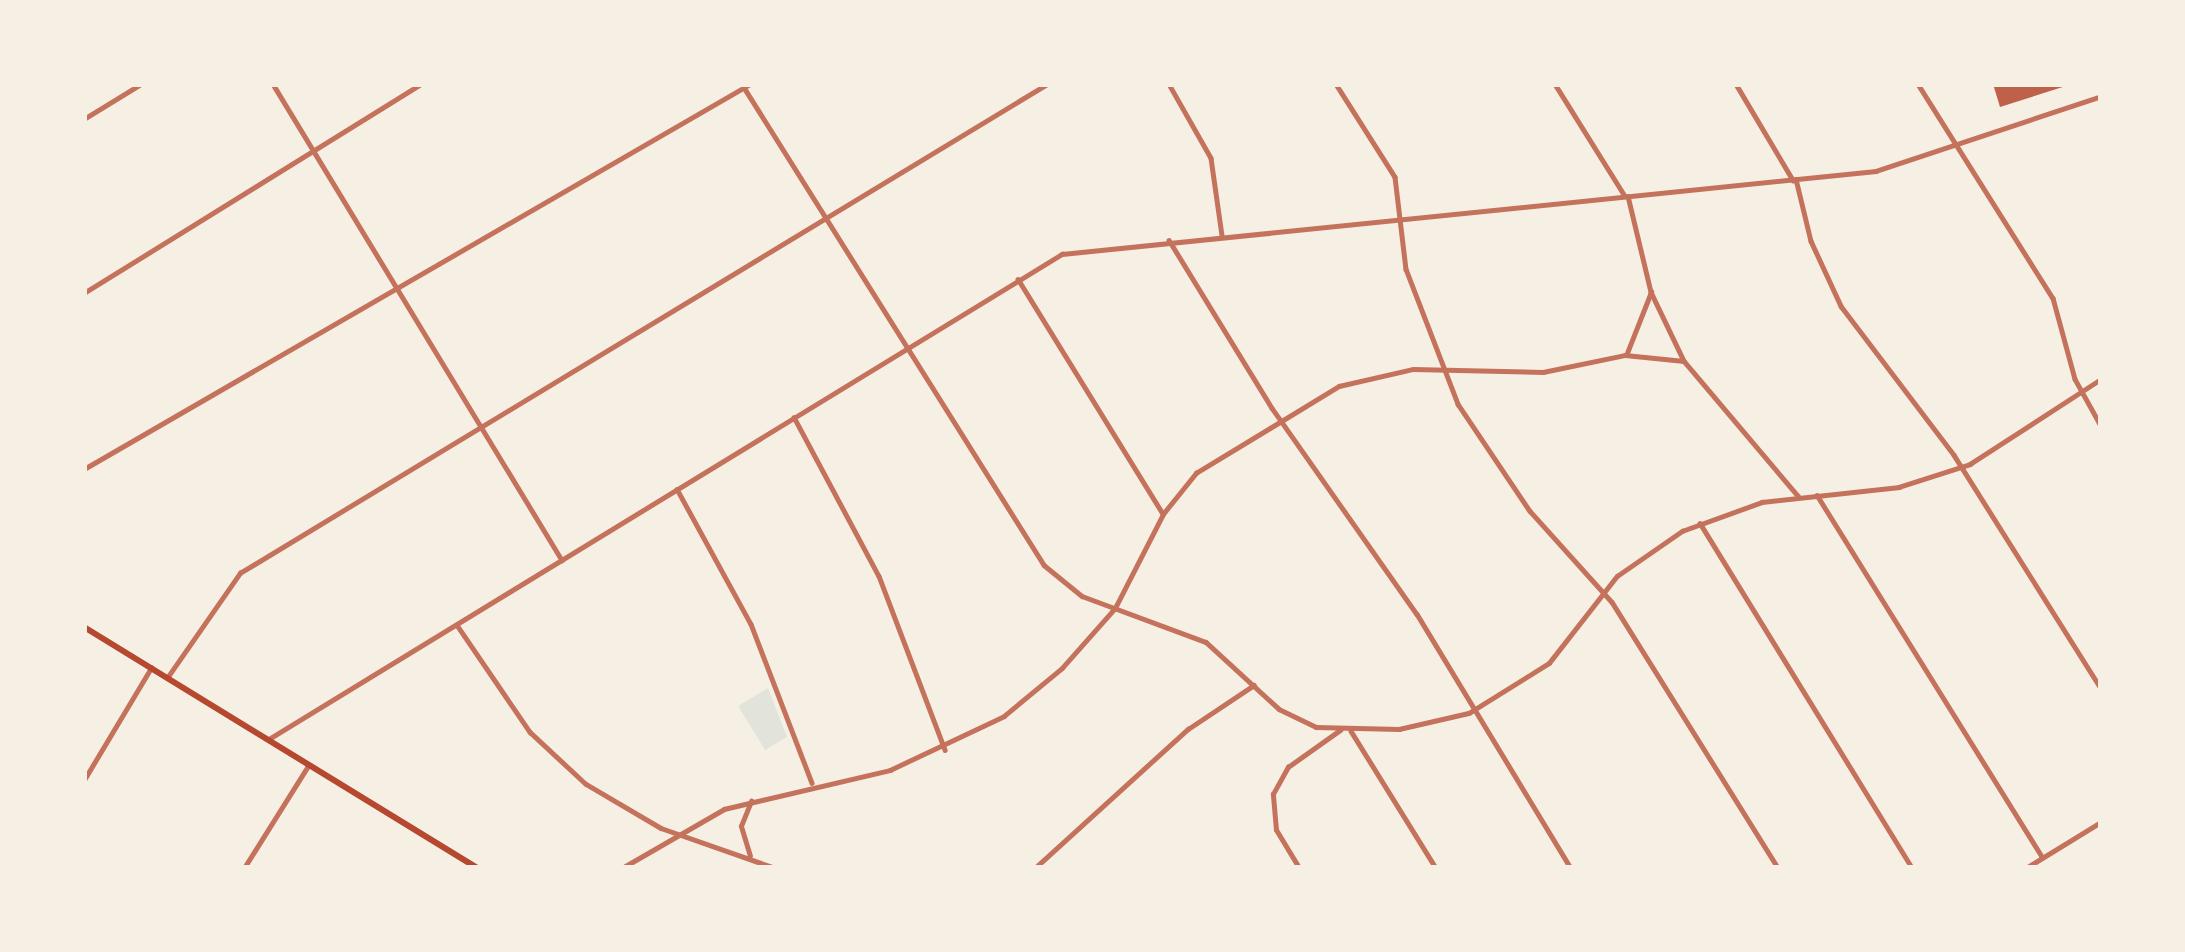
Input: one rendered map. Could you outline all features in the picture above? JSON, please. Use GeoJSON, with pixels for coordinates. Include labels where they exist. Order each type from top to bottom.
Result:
{"type":"FeatureCollection","features":[{"type":"Feature","properties":{"kind":"main road"},"geometry":{"type":"LineString","coordinates":[[84,627],[477,868]]}},
{"type":"Feature","properties":{"kind":"street"},"geometry":{"type":"LineString","coordinates":[[84,119],[141,84]]}},
{"type":"Feature","properties":{"kind":"street"},"geometry":{"type":"LineString","coordinates":[[273,84],[562,560]]}},
{"type":"Feature","properties":{"kind":"street"},"geometry":{"type":"LineString","coordinates":[[84,293],[421,84]]}},
{"type":"Feature","properties":{"kind":"street"},"geometry":{"type":"LineString","coordinates":[[167,678],[231,579],[1047,84]]}},
{"type":"Feature","properties":{"kind":"street"},"geometry":{"type":"LineString","coordinates":[[1168,84],[1211,158],[1222,236]]}},
{"type":"Feature","properties":{"kind":"street"},"geometry":{"type":"LineString","coordinates":[[1336,84],[1395,177],[1410,284],[1442,371],[1496,466],[1603,590],[1778,868]]}},
{"type":"Feature","properties":{"kind":"street"},"geometry":{"type":"LineString","coordinates":[[1555,84],[1627,196],[1651,292],[1684,362],[1798,496]]}},
{"type":"Feature","properties":{"kind":"street"},"geometry":{"type":"LineString","coordinates":[[1736,84],[1795,179],[1811,242],[1841,305],[1961,467],[2101,688]]}},
{"type":"Feature","properties":{"kind":"street"},"geometry":{"type":"LineString","coordinates":[[1918,84],[2053,298],[2082,395],[2101,426]]}},
{"type":"Feature","properties":{"kind":"street"},"geometry":{"type":"LineString","coordinates":[[84,469],[748,87],[1044,565],[1070,589],[1191,633],[1288,716],[1340,730],[1399,729],[1475,710],[1549,663],[1603,590],[1700,523],[1798,496],[1899,487],[1961,467],[2101,379]]}},
{"type":"Feature","properties":{"kind":"street"},"geometry":{"type":"LineString","coordinates":[[268,740],[1070,251],[1891,169],[2101,96]]}},
{"type":"Feature","properties":{"kind":"street"},"geometry":{"type":"LineString","coordinates":[[1169,240],[1280,419],[1377,553],[1571,868]]}},
{"type":"Feature","properties":{"kind":"street"},"geometry":{"type":"LineString","coordinates":[[1018,279],[1163,514]]}},
{"type":"Feature","properties":{"kind":"street"},"geometry":{"type":"LineString","coordinates":[[1625,356],[1651,292]]}},
{"type":"Feature","properties":{"kind":"street"},"geometry":{"type":"LineString","coordinates":[[622,868],[676,832],[751,801],[945,750],[1045,684],[1115,608],[1163,514],[1212,459],[1355,380],[1442,371],[1543,372],[1625,356],[1684,362]]}},
{"type":"Feature","properties":{"kind":"street"},"geometry":{"type":"LineString","coordinates":[[794,417],[879,575],[945,750]]}},
{"type":"Feature","properties":{"kind":"street"},"geometry":{"type":"LineString","coordinates":[[677,489],[751,624],[813,786]]}},
{"type":"Feature","properties":{"kind":"street"},"geometry":{"type":"LineString","coordinates":[[1817,495],[2042,858]]}},
{"type":"Feature","properties":{"kind":"street"},"geometry":{"type":"LineString","coordinates":[[1700,523],[1912,868]]}},
{"type":"Feature","properties":{"kind":"street"},"geometry":{"type":"LineString","coordinates":[[457,625],[550,753],[605,798],[676,832],[775,868]]}},
{"type":"Feature","properties":{"kind":"street"},"geometry":{"type":"LineString","coordinates":[[84,780],[151,668]]}},
{"type":"Feature","properties":{"kind":"street"},"geometry":{"type":"LineString","coordinates":[[1035,868],[1188,729],[1254,685]]}},
{"type":"Feature","properties":{"kind":"street"},"geometry":{"type":"LineString","coordinates":[[1299,868],[1276,830],[1273,794],[1288,766],[1340,730]]}},
{"type":"Feature","properties":{"kind":"street"},"geometry":{"type":"LineString","coordinates":[[1351,731],[1436,868]]}},
{"type":"Feature","properties":{"kind":"street"},"geometry":{"type":"LineString","coordinates":[[244,868],[309,765]]}},
{"type":"Feature","properties":{"kind":"street"},"geometry":{"type":"LineString","coordinates":[[750,856],[741,826],[751,801]]}},
{"type":"Feature","properties":{"kind":"street"},"geometry":{"type":"LineString","coordinates":[[2026,868],[2101,822]]}},
{"type":"Feature","properties":{"kind":"street"},"geometry":{"type":"LineString","coordinates":[[453,868],[458,857]]}},
{"type":"Feature","properties":{"kind":"shaded area"},"geometry":{"type":"Polygon","coordinates":[[[768,688],[787,737],[765,750],[738,706],[768,688]]]}},
{"type":"Feature","properties":{"kind":"building"},"geometry":{"type":"Polygon","coordinates":[[[1993,84],[2068,84],[2069,85],[2000,107],[1993,84]]]}}]}
